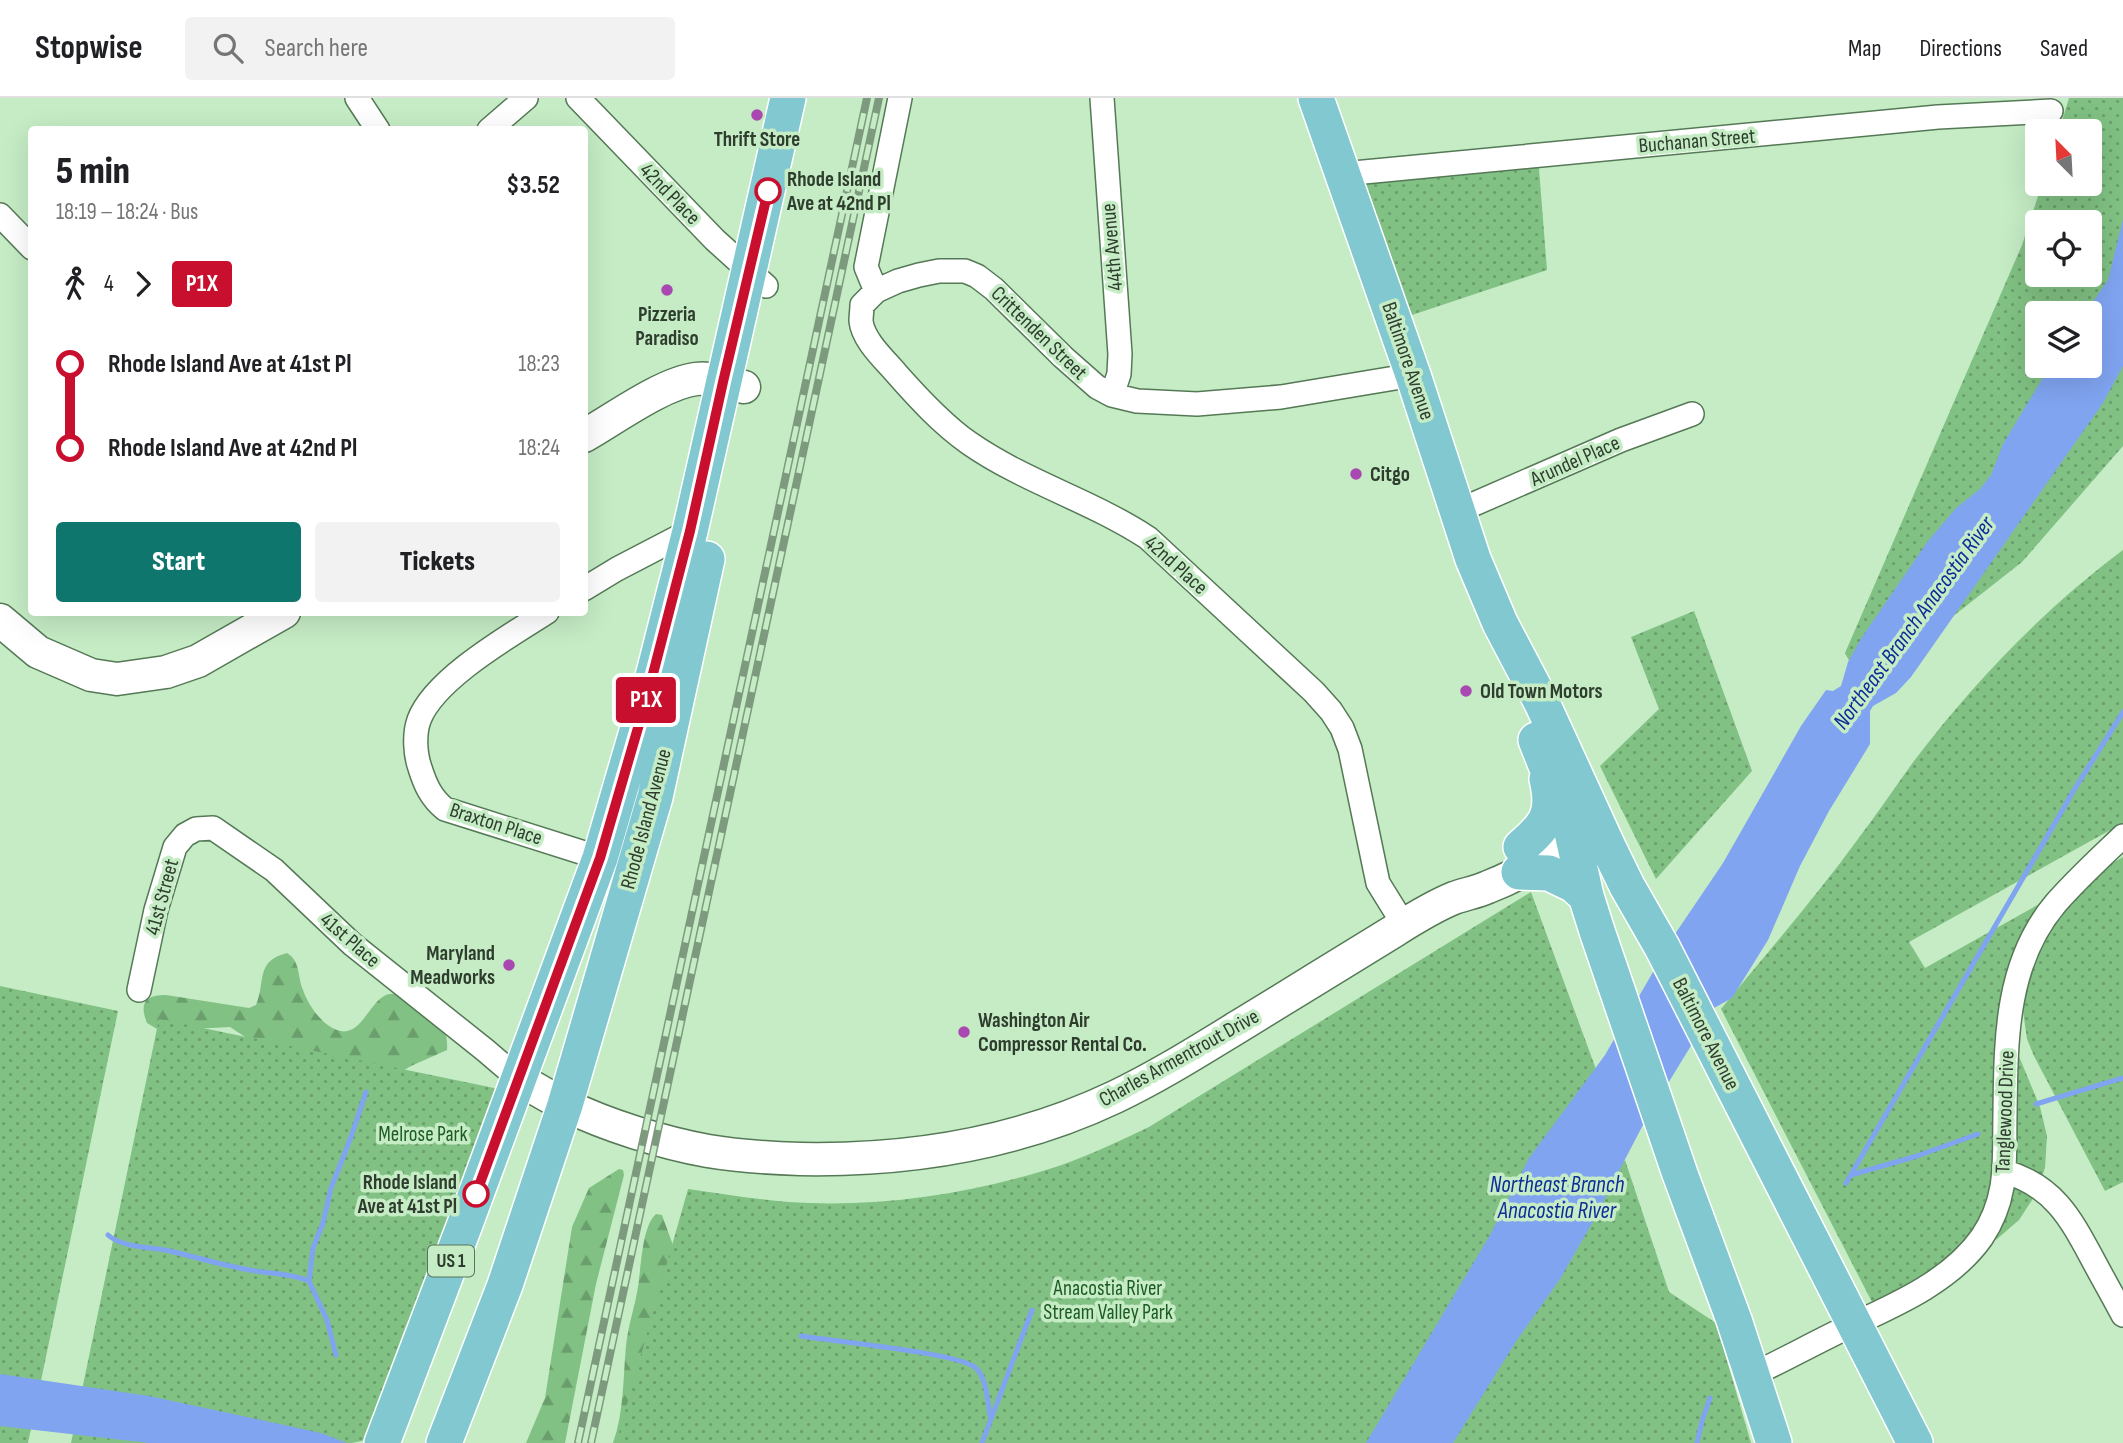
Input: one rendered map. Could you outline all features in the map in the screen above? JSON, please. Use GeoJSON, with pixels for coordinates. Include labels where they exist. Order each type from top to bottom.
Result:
{"type":"FeatureCollection","features":[{"type":"Feature","properties":{"kind":"main road","name":"Rhode Island Avenue"},"geometry":{"type":"LineString","coordinates":[[444,1443],[505,1285],[565,1105],[655,797],[734,384],[757,279],[788,98]]}},
{"type":"Feature","properties":{"kind":"main road","name":"Rhode Island Avenue"},"geometry":{"type":"LineString","coordinates":[[757,279],[813,98]]}},
{"type":"Feature","properties":{"kind":"main road","name":"Baltimore Avenue"},"geometry":{"type":"LineString","coordinates":[[1316,98],[1413,375],[1473,559],[1500,623],[1516,687],[1662,947],[1915,1443]]}},
{"type":"Feature","properties":{"kind":"main road","name":"Rhode Island Avenue"},"geometry":{"type":"LineString","coordinates":[[382,1443],[600,858],[654,673],[690,531],[734,384]]}},
{"type":"Feature","properties":{"kind":"main road"},"geometry":{"type":"LineString","coordinates":[[1557,761],[1579,798],[1577,817],[1572,828],[1586,896],[1597,931],[1734,1320],[1774,1443]]}},
{"type":"Feature","properties":{"kind":"main road"},"geometry":{"type":"LineString","coordinates":[[1557,761],[1548,818],[1520,860],[1574,885],[1586,896]]}},
{"type":"Feature","properties":{"kind":"main road"},"geometry":{"type":"LineString","coordinates":[[1572,828],[1598,836],[1609,849]]}},
{"type":"Feature","properties":{"kind":"street"},"geometry":{"type":"LineString","coordinates":[[357,98],[375,126]]}},
{"type":"Feature","properties":{"kind":"street"},"geometry":{"type":"LineString","coordinates":[[494,126],[526,98]]}},
{"type":"Feature","properties":{"kind":"street","name":"42nd Place"},"geometry":{"type":"LineString","coordinates":[[578,98],[757,279]]}},
{"type":"Feature","properties":{"kind":"street"},"geometry":{"type":"LineString","coordinates":[[876,291],[866,267],[900,98]]}},
{"type":"Feature","properties":{"kind":"street","name":"44th Avenue"},"geometry":{"type":"LineString","coordinates":[[1102,98],[1120,354],[1119,374],[1112,395]]}},
{"type":"Feature","properties":{"kind":"street","name":"Buchanan Street"},"geometry":{"type":"LineString","coordinates":[[1343,174],[1938,117],[2051,111]]}},
{"type":"Feature","properties":{"kind":"street"},"geometry":{"type":"LineString","coordinates":[[0,215],[28,244]]}},
{"type":"Feature","properties":{"kind":"street","name":"Crittenden Street"},"geometry":{"type":"LineString","coordinates":[[876,291],[919,275],[939,271],[965,271],[977,276],[1004,298],[1097,387],[1112,395],[1137,401],[1197,404],[1281,397],[1413,375]]}},
{"type":"Feature","properties":{"kind":"street","name":"42nd Place"},"geometry":{"type":"LineString","coordinates":[[876,291],[862,305],[861,323],[870,342],[902,380],[950,428],[1002,462],[1129,525],[1148,538],[1296,675],[1331,711],[1342,728],[1350,749],[1378,883],[1404,925]]}},
{"type":"Feature","properties":{"kind":"street"},"geometry":{"type":"LineString","coordinates":[[588,434],[681,382],[695,379],[734,384]]}},
{"type":"Feature","properties":{"kind":"street","name":"Arundel Place"},"geometry":{"type":"LineString","coordinates":[[1458,511],[1621,440],[1692,414]]}},
{"type":"Feature","properties":{"kind":"street"},"geometry":{"type":"LineString","coordinates":[[588,587],[690,531]]}},
{"type":"Feature","properties":{"kind":"street"},"geometry":{"type":"LineString","coordinates":[[0,620],[38,652],[91,675],[117,679],[166,672],[198,661],[277,616]]}},
{"type":"Feature","properties":{"kind":"street","name":"Braxton Place"},"geometry":{"type":"LineString","coordinates":[[541,616],[477,658],[447,683],[419,720],[416,758],[432,796],[444,809],[600,858]]}},
{"type":"Feature","properties":{"kind":"street","name":"41st Street"},"geometry":{"type":"LineString","coordinates":[[139,990],[156,910],[175,848],[185,835],[196,829],[213,828]]}},
{"type":"Feature","properties":{"kind":"street","name":"41st Place"},"geometry":{"type":"LineString","coordinates":[[213,828],[274,870],[352,944],[519,1080]]}},
{"type":"Feature","properties":{"kind":"street","name":"Charles Armentrout Drive"},"geometry":{"type":"LineString","coordinates":[[519,1080],[565,1105],[661,1139],[708,1151],[773,1158],[856,1159],[941,1151],[979,1144],[1069,1116],[1114,1098],[1169,1069],[1404,925],[1453,898],[1482,873],[1520,860],[1548,830],[1572,828]]}},
{"type":"Feature","properties":{"kind":"street","name":"Tanglewood Drive"},"geometry":{"type":"LineString","coordinates":[[1752,1375],[1933,1282],[1962,1259],[1982,1237],[1994,1213],[2006,1172],[2006,1062],[2009,1019],[2017,975],[2031,942],[2055,904],[2123,836]]}},
{"type":"Feature","properties":{"kind":"street"},"geometry":{"type":"LineString","coordinates":[[2006,1172],[2050,1195],[2066,1212],[2123,1315]]}},
{"type":"Feature","properties":{"kind":"green space"},"geometry":{"type":"Polygon","coordinates":[[[2069,98],[2123,98],[2123,446],[2022,562],[1863,687],[1845,653],[2025,236],[2025,287],[2102,287],[2102,210],[2033,210],[2038,196],[2102,196],[2102,119],[2063,119],[2069,98]]]}},
{"type":"Feature","properties":{"kind":"green space"},"geometry":{"type":"Polygon","coordinates":[[[1538,156],[1547,270],[1394,321],[1343,174],[1538,156]]]}},
{"type":"Feature","properties":{"kind":"green space"},"geometry":{"type":"Polygon","coordinates":[[[2123,550],[2123,823],[1909,942],[1925,968],[2123,857],[2123,1182],[2105,1191],[2034,1056],[2027,1039],[2021,997],[2018,1054],[2040,1107],[2047,1136],[2045,1168],[2036,1194],[2019,1220],[1997,1239],[1873,1304],[1721,1009],[1825,883],[1914,761],[1961,703],[2038,622],[2123,550]]]}},
{"type":"Feature","properties":{"kind":"green space"},"geometry":{"type":"Polygon","coordinates":[[[1694,611],[1752,771],[1656,879],[1600,766],[1659,709],[1631,637],[1694,611]]]}},
{"type":"Feature","properties":{"kind":"green space","name":"Anacostia River Stream Valley Park"},"geometry":{"type":"Polygon","coordinates":[[[1531,892],[1597,1072],[1623,1163],[1625,1160],[1669,1292],[1716,1323],[1751,1443],[616,1443],[688,1189],[788,1202],[886,1201],[951,1193],[1059,1166],[1149,1127],[1531,892]]]}},
{"type":"Feature","properties":{"kind":"green space"},"geometry":{"type":"Polygon","coordinates":[[[287,953],[297,965],[308,1002],[316,1014],[331,1027],[347,1031],[355,1027],[383,997],[391,994],[409,1001],[440,1025],[446,1036],[447,1050],[394,1076],[256,1044],[230,1027],[174,1030],[157,1029],[147,1023],[144,1005],[149,999],[159,995],[249,1008],[256,1005],[266,967],[270,961],[287,953]]]}},
{"type":"Feature","properties":{"kind":"green space"},"geometry":{"type":"Polygon","coordinates":[[[0,986],[118,1011],[28,1443],[0,1443],[0,986]]]}},
{"type":"Feature","properties":{"kind":"green space","name":"Melrose Park"},"geometry":{"type":"Polygon","coordinates":[[[159,1019],[499,1089],[366,1440],[352,1443],[71,1443],[159,1019]]]}},
{"type":"Feature","properties":{"kind":"green space"},"geometry":{"type":"Polygon","coordinates":[[[619,1169],[623,1170],[624,1175],[596,1284],[565,1443],[526,1443],[545,1398],[572,1227],[589,1188],[619,1169]]]}},
{"type":"Feature","properties":{"kind":"green space"},"geometry":{"type":"Polygon","coordinates":[[[656,1214],[662,1215],[674,1248],[652,1443],[613,1443],[621,1407],[627,1339],[643,1248],[651,1220],[656,1214]]]}},
{"type":"Feature","properties":{"kind":"water","name":"Northeast Branch Anacostia River"},"geometry":{"type":"Polygon","coordinates":[[[2123,219],[2123,366],[2103,403],[1911,677],[1896,693],[1873,706],[1870,711],[1870,744],[1829,811],[1800,866],[1768,940],[1732,998],[1714,1008],[1645,1121],[1560,1279],[1515,1343],[1453,1443],[1366,1443],[1490,1235],[1529,1158],[1605,1055],[1675,934],[1723,863],[1801,726],[1826,690],[1833,691],[1841,686],[1848,662],[1862,637],[1928,541],[1956,508],[1980,489],[1991,475],[2003,444],[2043,378],[2102,378],[2102,301],[2093,301],[2108,280],[2123,219]]]}},
{"type":"Feature","properties":{"kind":"water"},"geometry":{"type":"Polygon","coordinates":[[[0,1374],[149,1396],[321,1433],[347,1443],[149,1443],[0,1426],[0,1374]]]}},
{"type":"Feature","properties":{"kind":"waterway"},"geometry":{"type":"LineString","coordinates":[[1846,1183],[2074,790],[2123,712]]}},
{"type":"Feature","properties":{"kind":"waterway"},"geometry":{"type":"LineString","coordinates":[[2036,1104],[2123,1078]]}},
{"type":"Feature","properties":{"kind":"waterway"},"geometry":{"type":"LineString","coordinates":[[309,1281],[313,1248],[323,1223],[331,1188],[366,1092]]}},
{"type":"Feature","properties":{"kind":"waterway"},"geometry":{"type":"LineString","coordinates":[[1851,1175],[1917,1156],[1978,1134]]}},
{"type":"Feature","properties":{"kind":"waterway"},"geometry":{"type":"LineString","coordinates":[[108,1235],[127,1244],[309,1281],[327,1320],[336,1355]]}},
{"type":"Feature","properties":{"kind":"waterway"},"geometry":{"type":"LineString","coordinates":[[982,1443],[1032,1310]]}},
{"type":"Feature","properties":{"kind":"waterway"},"geometry":{"type":"LineString","coordinates":[[801,1336],[922,1353],[965,1363],[976,1368],[983,1379],[991,1419]]}},
{"type":"Feature","properties":{"kind":"waterway"},"geometry":{"type":"LineString","coordinates":[[1697,1443],[1710,1398]]}},
{"type":"Feature","properties":{"kind":"railway"},"geometry":{"type":"LineString","coordinates":[[578,1443],[867,98]]}},
{"type":"Feature","properties":{"kind":"railway"},"geometry":{"type":"LineString","coordinates":[[591,1443],[879,98]]}},
{"type":"Feature","properties":{"kind":"bus line","name":"P1X"},"geometry":{"type":"LineString","coordinates":[[476,1194],[600,858],[647,697],[690,531],[768,191]]}},
{"type":"Feature","properties":{"kind":"place","name":"Thrift Store"},"geometry":{"type":"Point","coordinates":[757,115]}},
{"type":"Feature","properties":{"kind":"place","name":"Rhode Island Ave at 42nd Pl"},"geometry":{"type":"Point","coordinates":[768,191]}},
{"type":"Feature","properties":{"kind":"place","name":"Pizzeria Paradiso"},"geometry":{"type":"Point","coordinates":[667,290]}},
{"type":"Feature","properties":{"kind":"place","name":"Citgo"},"geometry":{"type":"Point","coordinates":[1356,474]}},
{"type":"Feature","properties":{"kind":"place","name":"Old Town Motors"},"geometry":{"type":"Point","coordinates":[1466,691]}},
{"type":"Feature","properties":{"kind":"place","name":"Maryland Meadworks"},"geometry":{"type":"Point","coordinates":[509,965]}},
{"type":"Feature","properties":{"kind":"place","name":"Washington Air Compressor Rental Co."},"geometry":{"type":"Point","coordinates":[964,1032]}},
{"type":"Feature","properties":{"kind":"place","name":"Rhode Island Ave at 41st Pl"},"geometry":{"type":"Point","coordinates":[476,1194]}}]}
